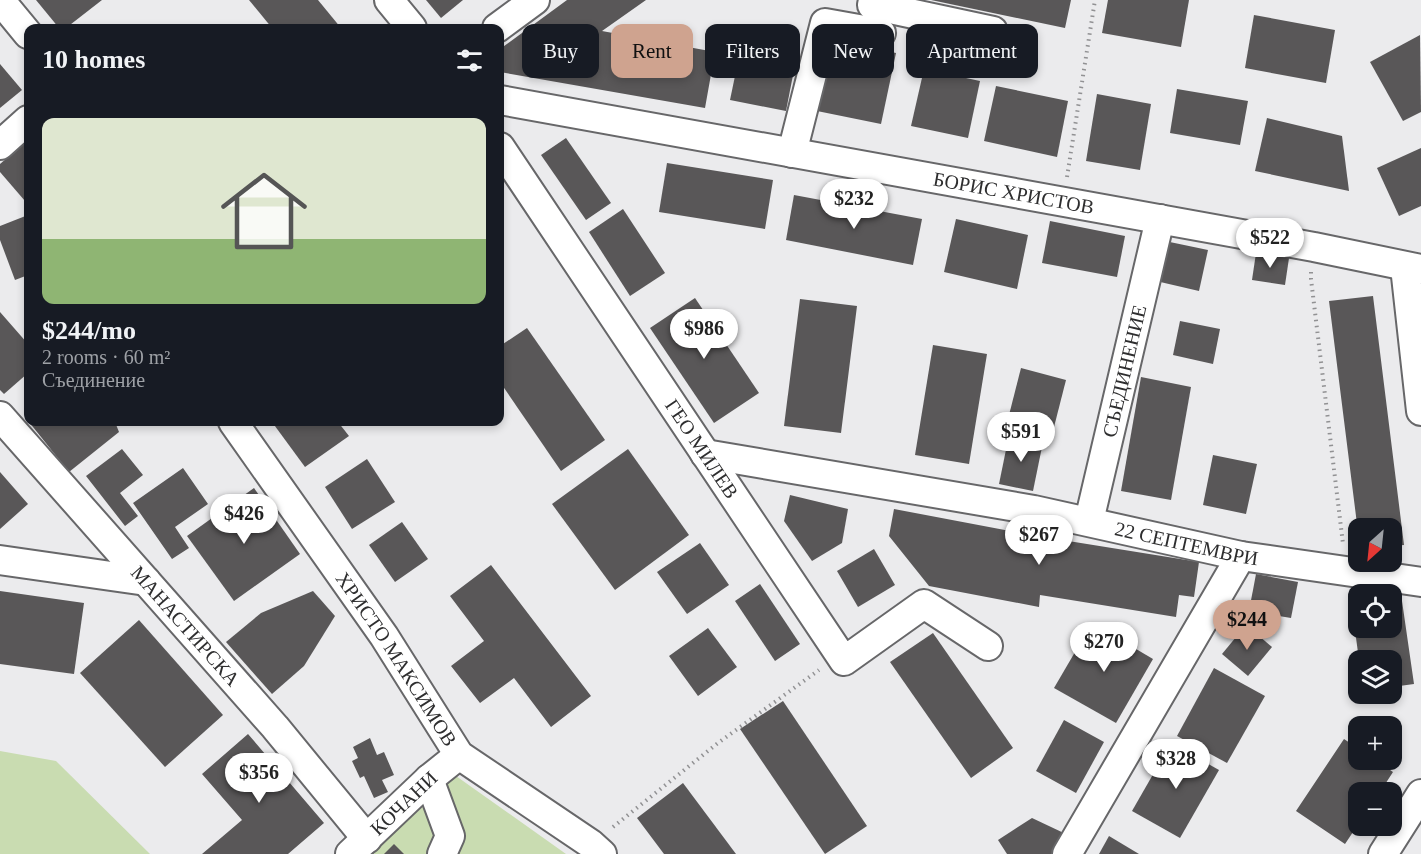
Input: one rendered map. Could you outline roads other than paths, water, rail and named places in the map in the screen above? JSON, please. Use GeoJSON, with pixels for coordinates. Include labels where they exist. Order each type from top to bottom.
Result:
{"type":"FeatureCollection","features":[{"type":"Feature","properties":{"kind":"street"},"geometry":{"type":"LineString","coordinates":[[0,0],[24,29]]}},
{"type":"Feature","properties":{"kind":"street"},"geometry":{"type":"LineString","coordinates":[[389,0],[409,24]]}},
{"type":"Feature","properties":{"kind":"street"},"geometry":{"type":"LineString","coordinates":[[873,0],[872,5],[960,24]]}},
{"type":"Feature","properties":{"kind":"street"},"geometry":{"type":"LineString","coordinates":[[502,24],[531,1]]}},
{"type":"Feature","properties":{"kind":"street"},"geometry":{"type":"LineString","coordinates":[[792,153],[812,74]]}},
{"type":"Feature","properties":{"kind":"street","name":"БОРИС ХРИСТОВ"},"geometry":{"type":"LineString","coordinates":[[504,101],[1314,247],[1413,268]]}},
{"type":"Feature","properties":{"kind":"street"},"geometry":{"type":"LineString","coordinates":[[0,145],[24,124]]}},
{"type":"Feature","properties":{"kind":"street","name":"ГЕО МИЛЕВ"},"geometry":{"type":"LineString","coordinates":[[504,153],[705,454],[834,663],[924,604],[988,646]]}},
{"type":"Feature","properties":{"kind":"street","name":"СЪЕДИНЕНИЕ"},"geometry":{"type":"LineString","coordinates":[[1089,521],[1160,219]]}},
{"type":"Feature","properties":{"kind":"street"},"geometry":{"type":"LineString","coordinates":[[1413,268],[1421,411]]}},
{"type":"Feature","properties":{"kind":"street","name":"МАНАСТИРСКА"},"geometry":{"type":"LineString","coordinates":[[0,416],[275,727],[358,846]]}},
{"type":"Feature","properties":{"kind":"street","name":"ХРИСТО МАКСИМОВ"},"geometry":{"type":"LineString","coordinates":[[236,426],[384,636],[459,755],[596,849]]}},
{"type":"Feature","properties":{"kind":"street","name":"22 СЕПТЕМВРИ"},"geometry":{"type":"LineString","coordinates":[[705,454],[1089,521],[1241,556],[1421,582]]}},
{"type":"Feature","properties":{"kind":"street"},"geometry":{"type":"LineString","coordinates":[[1067,854],[1241,556]]}},
{"type":"Feature","properties":{"kind":"street"},"geometry":{"type":"LineString","coordinates":[[0,560],[146,581]]}},
{"type":"Feature","properties":{"kind":"street","name":"КОЧАНИ"},"geometry":{"type":"LineString","coordinates":[[358,846],[429,779],[459,755]]}},
{"type":"Feature","properties":{"kind":"street"},"geometry":{"type":"LineString","coordinates":[[429,779],[450,836],[442,854]]}},
{"type":"Feature","properties":{"kind":"street"},"geometry":{"type":"LineString","coordinates":[[1383,854],[1421,794]]}}]}
